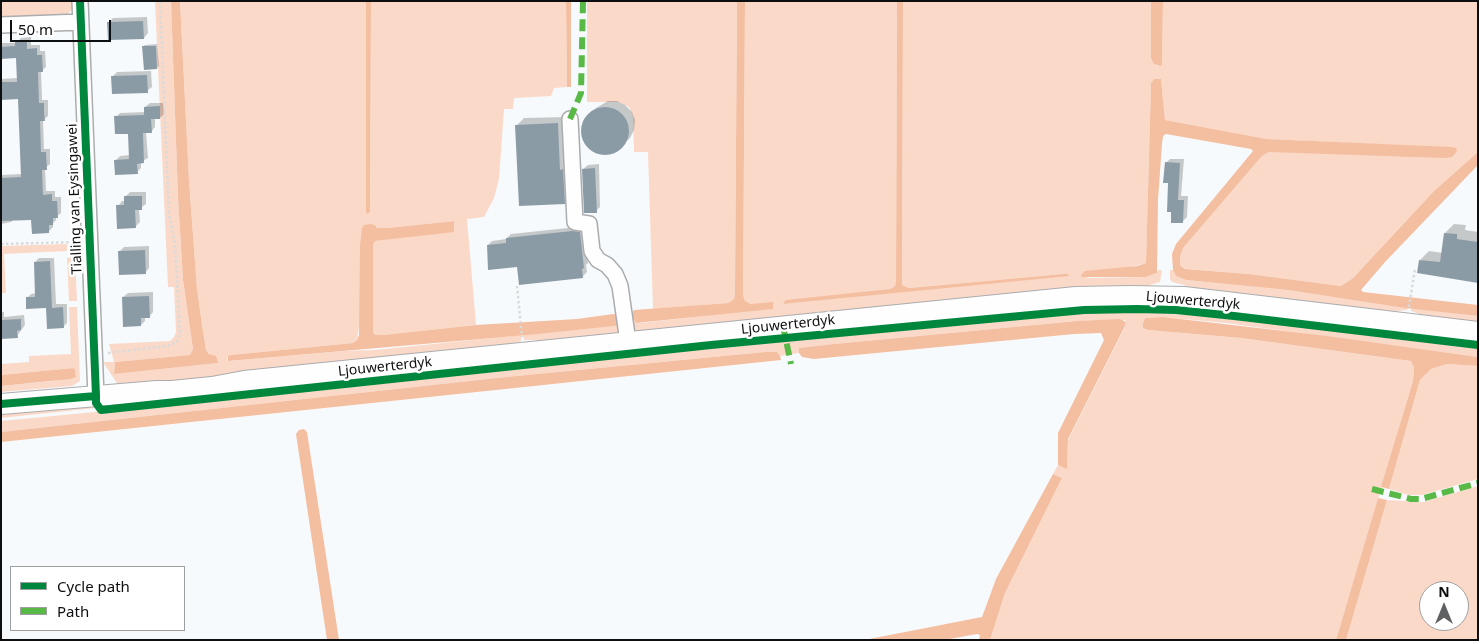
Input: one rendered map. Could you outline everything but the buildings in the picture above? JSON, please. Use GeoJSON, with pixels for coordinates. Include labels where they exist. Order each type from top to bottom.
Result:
{"type":"FeatureCollection","features":[{"type":"Feature","properties":{"kind":"main road","name":"Ljouwerterdyk"},"geometry":{"type":"LineString","coordinates":[[1,404],[212,387],[244,380],[1076,297],[1184,297],[1478,332]]}},
{"type":"Feature","properties":{"kind":"street","name":"Tialling van Eysingawei"},"geometry":{"type":"LineString","coordinates":[[80,1],[96,396]]}},
{"type":"Feature","properties":{"kind":"street"},"geometry":{"type":"LineString","coordinates":[[1,25],[80,22]]}},
{"type":"Feature","properties":{"kind":"street"},"geometry":{"type":"LineString","coordinates":[[570,119],[575,222],[589,224],[592,250],[598,260],[607,265],[615,274],[620,286],[628,342]]}},
{"type":"Feature","properties":{"kind":"path"},"geometry":{"type":"LineString","coordinates":[[107,353],[168,346],[177,342],[180,333],[175,244],[169,215],[160,1]]}},
{"type":"Feature","properties":{"kind":"path"},"geometry":{"type":"LineString","coordinates":[[1,244],[89,242]]}},
{"type":"Feature","properties":{"kind":"path"},"geometry":{"type":"LineString","coordinates":[[1409,309],[1415,270]]}},
{"type":"Feature","properties":{"kind":"path"},"geometry":{"type":"LineString","coordinates":[[517,286],[522,337]]}},
{"type":"Feature","properties":{"kind":"shaded area"},"geometry":{"type":"Polygon","coordinates":[[[1,1],[75,1],[74,7],[68,14],[61,16],[1,18],[1,1]]]}},
{"type":"Feature","properties":{"kind":"shaded area"},"geometry":{"type":"Polygon","coordinates":[[[155,1],[171,1],[183,280],[193,349],[190,355],[115,362],[114,374],[217,363],[206,350],[197,289],[189,181],[180,1],[366,1],[366,212],[370,212],[371,1],[566,1],[567,87],[554,88],[551,96],[514,98],[513,109],[504,109],[499,179],[494,198],[484,217],[467,219],[476,325],[375,335],[373,332],[373,245],[375,241],[454,231],[454,221],[388,228],[377,228],[375,225],[357,340],[353,343],[232,355],[228,356],[227,360],[375,350],[521,335],[521,341],[505,347],[217,376],[215,378],[120,388],[103,362],[114,362],[109,344],[170,341],[176,332],[174,287],[168,287],[155,1]]]}},
{"type":"Feature","properties":{"kind":"shaded area"},"geometry":{"type":"Polygon","coordinates":[[[171,1],[180,1],[189,181],[197,289],[206,350],[209,354],[216,356],[218,363],[114,374],[115,362],[190,355],[193,349],[183,280],[171,1]]]}},
{"type":"Feature","properties":{"kind":"shaded area"},"geometry":{"type":"Polygon","coordinates":[[[366,1],[371,1],[370,212],[367,214],[366,212],[366,1]]]}},
{"type":"Feature","properties":{"kind":"shaded area"},"geometry":{"type":"Polygon","coordinates":[[[566,1],[571,1],[571,87],[567,87],[566,1]]]}},
{"type":"Feature","properties":{"kind":"shaded area"},"geometry":{"type":"Polygon","coordinates":[[[587,1],[737,1],[735,292],[734,299],[730,303],[653,309],[648,152],[634,152],[633,116],[629,107],[619,102],[587,102],[587,1]]]}},
{"type":"Feature","properties":{"kind":"shaded area"},"geometry":{"type":"Polygon","coordinates":[[[737,1],[745,1],[743,295],[745,301],[751,304],[773,302],[773,309],[636,323],[632,313],[634,310],[729,303],[734,299],[737,1]]]}},
{"type":"Feature","properties":{"kind":"shaded area"},"geometry":{"type":"Polygon","coordinates":[[[745,1],[897,1],[895,286],[890,289],[783,304],[1069,275],[909,288],[902,285],[903,1],[1151,1],[1151,58],[1157,66],[1162,65],[1163,1],[1478,1],[1478,152],[1435,190],[1353,278],[1341,286],[1249,274],[1186,269],[1180,265],[1183,248],[1262,156],[1269,152],[1456,148],[1267,139],[1165,120],[1161,79],[1154,79],[1151,83],[1146,263],[1086,278],[1146,277],[1157,273],[1158,270],[1162,270],[1160,282],[1150,285],[1145,289],[640,333],[634,329],[629,317],[633,317],[636,323],[641,323],[773,308],[747,303],[743,295],[745,1]]]}},
{"type":"Feature","properties":{"kind":"shaded area"},"geometry":{"type":"Polygon","coordinates":[[[897,1],[903,1],[902,285],[909,288],[1063,274],[1068,274],[1069,276],[783,304],[786,300],[890,289],[895,286],[897,1]]]}},
{"type":"Feature","properties":{"kind":"shaded area"},"geometry":{"type":"Polygon","coordinates":[[[1151,1],[1163,1],[1162,65],[1160,66],[1154,64],[1151,58],[1151,1]]]}},
{"type":"Feature","properties":{"kind":"shaded area"},"geometry":{"type":"Polygon","coordinates":[[[1154,79],[1161,79],[1165,120],[1267,139],[1451,147],[1456,148],[1457,151],[1452,157],[1444,158],[1269,152],[1262,156],[1183,248],[1180,265],[1185,269],[1249,274],[1341,286],[1353,278],[1435,190],[1478,152],[1478,165],[1385,262],[1361,290],[1363,292],[1478,305],[1478,316],[1405,308],[1288,290],[1186,280],[1176,276],[1173,270],[1172,254],[1176,244],[1253,151],[1251,149],[1166,134],[1163,136],[1162,144],[1158,200],[1157,273],[1146,277],[1082,277],[1081,275],[1085,271],[1137,266],[1146,263],[1151,83],[1154,79]]]}},
{"type":"Feature","properties":{"kind":"shaded area"},"geometry":{"type":"Polygon","coordinates":[[[454,221],[454,232],[375,241],[373,245],[373,332],[375,335],[476,325],[577,319],[613,314],[618,315],[619,323],[615,326],[538,334],[228,361],[228,356],[231,355],[353,343],[359,335],[360,246],[364,225],[370,224],[375,225],[377,228],[388,228],[454,221]]]}},
{"type":"Feature","properties":{"kind":"shaded area"},"geometry":{"type":"Polygon","coordinates":[[[67,244],[67,251],[4,254],[6,293],[1,293],[1,246],[67,244]]]}},
{"type":"Feature","properties":{"kind":"shaded area"},"geometry":{"type":"Polygon","coordinates":[[[75,257],[77,301],[69,301],[67,258],[75,257]]]}},
{"type":"Feature","properties":{"kind":"shaded area"},"geometry":{"type":"Polygon","coordinates":[[[1170,270],[1173,270],[1176,276],[1186,280],[1288,290],[1408,308],[1407,310],[1390,314],[1195,291],[1184,285],[1172,282],[1170,270]]]}},
{"type":"Feature","properties":{"kind":"shaded area"},"geometry":{"type":"Polygon","coordinates":[[[69,307],[77,307],[80,381],[72,386],[1,392],[1,386],[76,377],[75,369],[73,368],[1,375],[1,364],[29,362],[29,356],[71,354],[69,307]]]}},
{"type":"Feature","properties":{"kind":"shaded area"},"geometry":{"type":"Polygon","coordinates":[[[1411,308],[1478,316],[1478,324],[1433,319],[1411,311],[1411,308]]]}},
{"type":"Feature","properties":{"kind":"shaded area"},"geometry":{"type":"Polygon","coordinates":[[[1136,312],[1208,316],[1478,348],[1478,357],[1226,323],[1163,317],[1145,318],[1143,328],[1148,330],[1241,338],[1411,361],[1414,368],[1413,381],[1336,640],[990,640],[1005,593],[1062,478],[1053,474],[1058,465],[1067,468],[1068,440],[1124,329],[1125,320],[1077,321],[834,344],[800,348],[799,353],[780,356],[777,352],[765,352],[506,377],[1,432],[1,421],[302,392],[786,340],[1084,313],[1136,312]]]}},
{"type":"Feature","properties":{"kind":"shaded area"},"geometry":{"type":"Polygon","coordinates":[[[1163,317],[1327,336],[1478,357],[1478,366],[1447,364],[1431,369],[1420,380],[1389,489],[1381,487],[1413,381],[1414,368],[1411,361],[1241,338],[1143,328],[1145,318],[1163,317]]]}},
{"type":"Feature","properties":{"kind":"shaded area"},"geometry":{"type":"Polygon","coordinates":[[[1120,319],[1126,322],[1124,328],[1068,439],[1067,469],[1058,465],[1058,433],[1104,340],[1101,333],[814,359],[802,357],[799,353],[799,348],[834,344],[1077,321],[1120,319]]]}},
{"type":"Feature","properties":{"kind":"shaded area"},"geometry":{"type":"Polygon","coordinates":[[[619,323],[619,331],[616,334],[538,343],[535,340],[524,340],[523,335],[615,326],[619,323]]]}},
{"type":"Feature","properties":{"kind":"shaded area"},"geometry":{"type":"Polygon","coordinates":[[[777,352],[781,360],[1,442],[1,432],[506,377],[777,352]]]}},
{"type":"Feature","properties":{"kind":"shaded area"},"geometry":{"type":"Polygon","coordinates":[[[1447,364],[1478,366],[1478,479],[1422,495],[1408,495],[1389,489],[1420,380],[1431,369],[1447,364]]]}},
{"type":"Feature","properties":{"kind":"shaded area"},"geometry":{"type":"Polygon","coordinates":[[[75,369],[76,377],[71,379],[1,386],[1,375],[75,369]]]}},
{"type":"Feature","properties":{"kind":"shaded area"},"geometry":{"type":"Polygon","coordinates":[[[88,402],[96,408],[1,418],[1,410],[88,402]]]}},
{"type":"Feature","properties":{"kind":"shaded area"},"geometry":{"type":"Polygon","coordinates":[[[304,429],[307,432],[339,640],[327,640],[296,434],[299,430],[304,429]]]}},
{"type":"Feature","properties":{"kind":"shaded area"},"geometry":{"type":"Polygon","coordinates":[[[1053,474],[1062,478],[1005,593],[990,640],[979,640],[980,635],[977,634],[944,640],[864,640],[982,617],[996,579],[1053,474]]]}},
{"type":"Feature","properties":{"kind":"shaded area"},"geometry":{"type":"Polygon","coordinates":[[[1478,486],[1478,640],[1346,640],[1387,500],[1423,502],[1478,486]]]}},
{"type":"Feature","properties":{"kind":"shaded area"},"geometry":{"type":"Polygon","coordinates":[[[1378,498],[1387,500],[1346,640],[1336,640],[1378,498]]]}},
{"type":"Feature","properties":{"kind":"marked path"},"geometry":{"type":"LineString","coordinates":[[570,119],[581,93],[583,1]]}},
{"type":"Feature","properties":{"kind":"marked path"},"geometry":{"type":"LineString","coordinates":[[783,326],[791,364]]}},
{"type":"Feature","properties":{"kind":"marked path"},"geometry":{"type":"LineString","coordinates":[[1372,489],[1411,499],[1421,499],[1478,483]]}},
{"type":"Feature","properties":{"kind":"cycle path"},"geometry":{"type":"LineString","coordinates":[[80,1],[96,403],[101,410],[711,345],[1084,310],[1176,310],[1478,345]]}},
{"type":"Feature","properties":{"kind":"cycle path"},"geometry":{"type":"LineString","coordinates":[[1,404],[96,396]]}}]}
